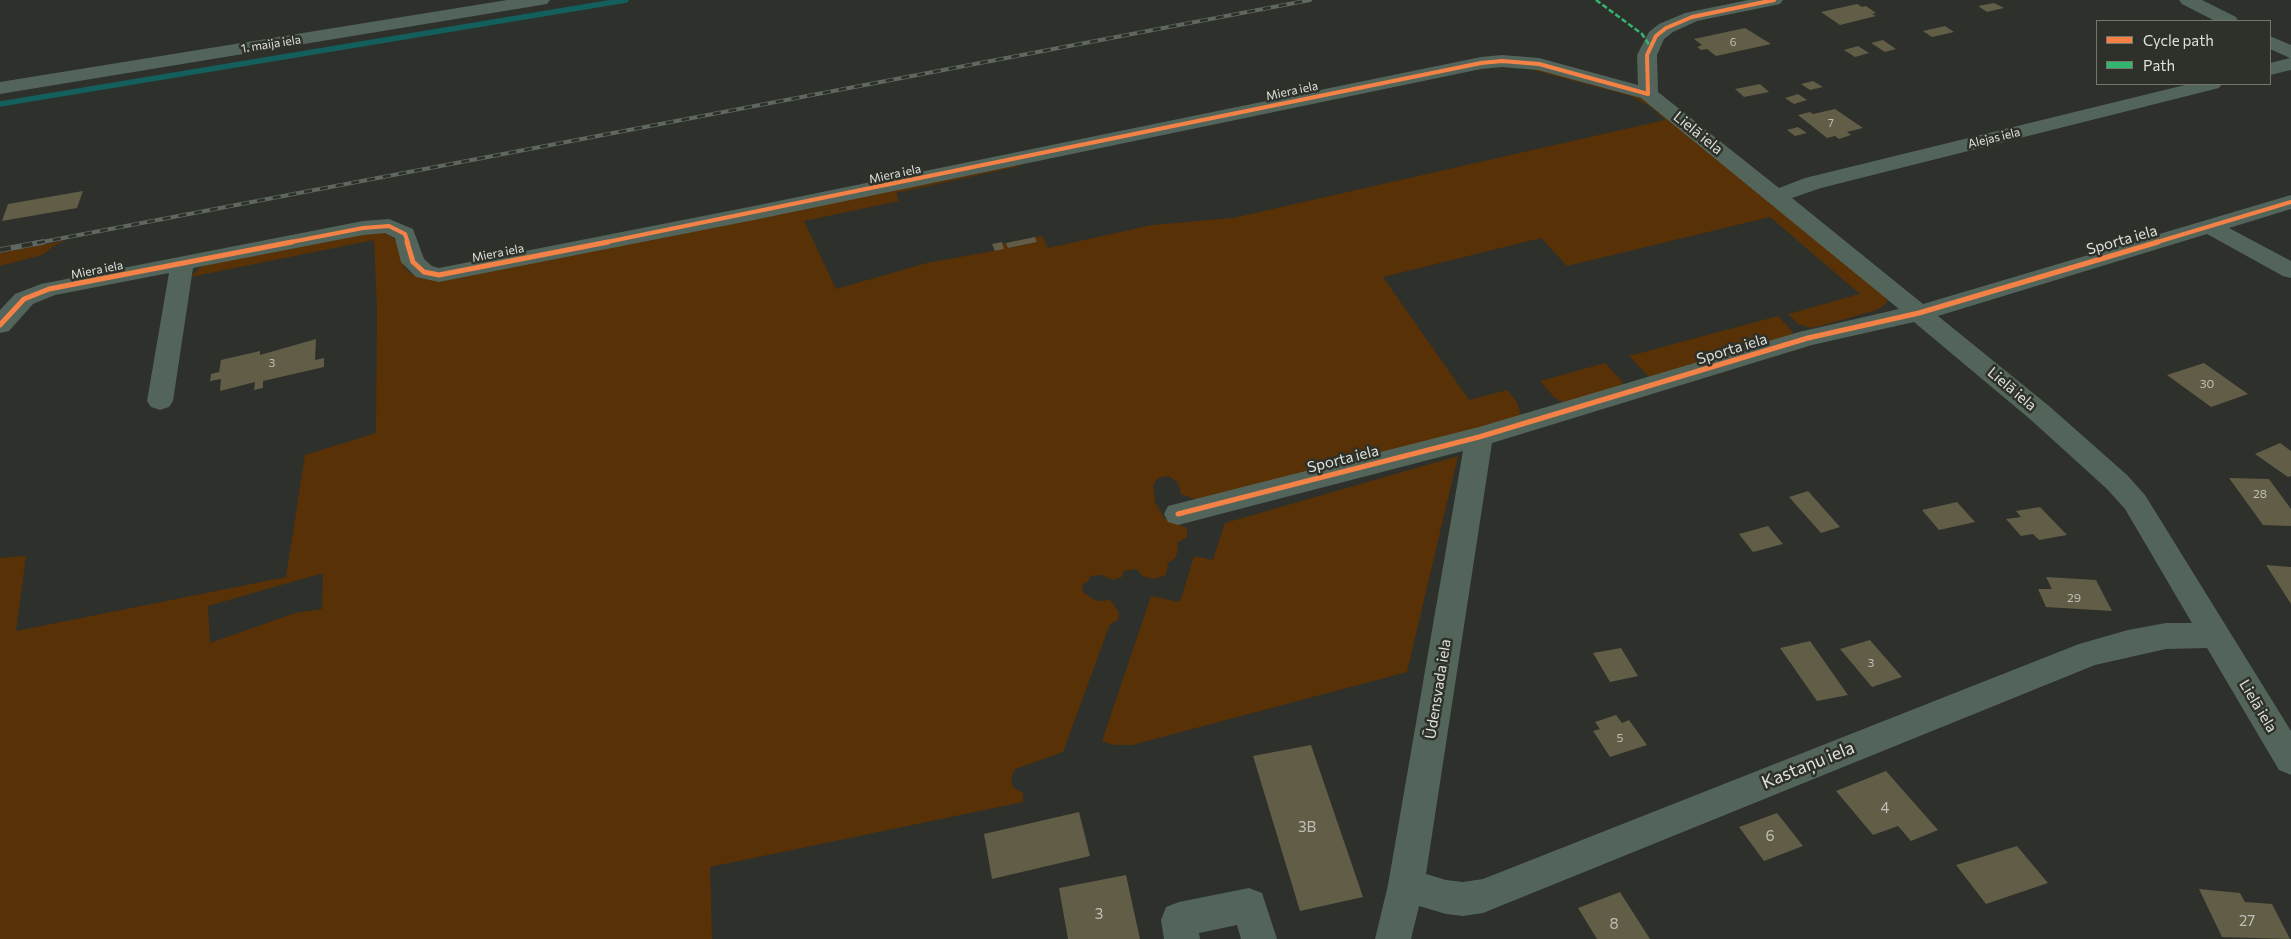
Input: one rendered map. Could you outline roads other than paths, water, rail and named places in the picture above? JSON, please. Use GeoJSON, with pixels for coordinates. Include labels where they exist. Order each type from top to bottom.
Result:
{"type":"FeatureCollection","features":[{"type":"Feature","properties":{"kind":"street","name":"1. maija iela"},"geometry":{"type":"LineString","coordinates":[[0,88],[541,0]]}},
{"type":"Feature","properties":{"kind":"street"},"geometry":{"type":"LineString","coordinates":[[1648,94],[1647,55],[1656,36],[1666,28],[1692,17],[1774,0]]}},
{"type":"Feature","properties":{"kind":"street"},"geometry":{"type":"LineString","coordinates":[[2188,0],[2227,20]]}},
{"type":"Feature","properties":{"kind":"street"},"geometry":{"type":"LineString","coordinates":[[2271,43],[2291,53]]}},
{"type":"Feature","properties":{"kind":"street","name":"Miera iela"},"geometry":{"type":"LineString","coordinates":[[0,325],[24,299],[49,289],[362,228],[389,226],[405,234],[413,262],[424,272],[439,275],[754,213],[1481,63],[1539,64],[1648,94]]}},
{"type":"Feature","properties":{"kind":"street"},"geometry":{"type":"LineString","coordinates":[[2271,69],[2291,64]]}},
{"type":"Feature","properties":{"kind":"street","name":"Alejas iela"},"geometry":{"type":"LineString","coordinates":[[1777,196],[1813,183],[2208,85]]}},
{"type":"Feature","properties":{"kind":"street","name":"Lielā iela"},"geometry":{"type":"LineString","coordinates":[[1648,94],[1777,196],[2097,462],[2135,502],[2291,760]]}},
{"type":"Feature","properties":{"kind":"street","name":"Sporta iela"},"geometry":{"type":"LineString","coordinates":[[1178,514],[1479,437],[1808,338],[1919,313],[2291,202]]}},
{"type":"Feature","properties":{"kind":"street"},"geometry":{"type":"LineString","coordinates":[[2211,227],[2291,271]]}},
{"type":"Feature","properties":{"kind":"street"},"geometry":{"type":"LineString","coordinates":[[160,401],[182,264]]}},
{"type":"Feature","properties":{"kind":"street","name":"Ūdensvada iela"},"geometry":{"type":"LineString","coordinates":[[1393,939],[1406,885],[1479,437]]}},
{"type":"Feature","properties":{"kind":"street","name":"Kastaņu iela"},"geometry":{"type":"LineString","coordinates":[[1406,885],[1463,899],[1483,896],[2090,653],[2128,642],[2166,636],[2214,635]]}},
{"type":"Feature","properties":{"kind":"street"},"geometry":{"type":"LineString","coordinates":[[1182,939],[1179,920],[1249,905],[1260,939]]}},
{"type":"Feature","properties":{"kind":"waterway"},"geometry":{"type":"LineString","coordinates":[[0,104],[626,0]]}},
{"type":"Feature","properties":{"kind":"railway"},"geometry":{"type":"LineString","coordinates":[[37,243],[1310,0]]}},
{"type":"Feature","properties":{"kind":"railway"},"geometry":{"type":"LineString","coordinates":[[0,250],[43,242]]}}]}
